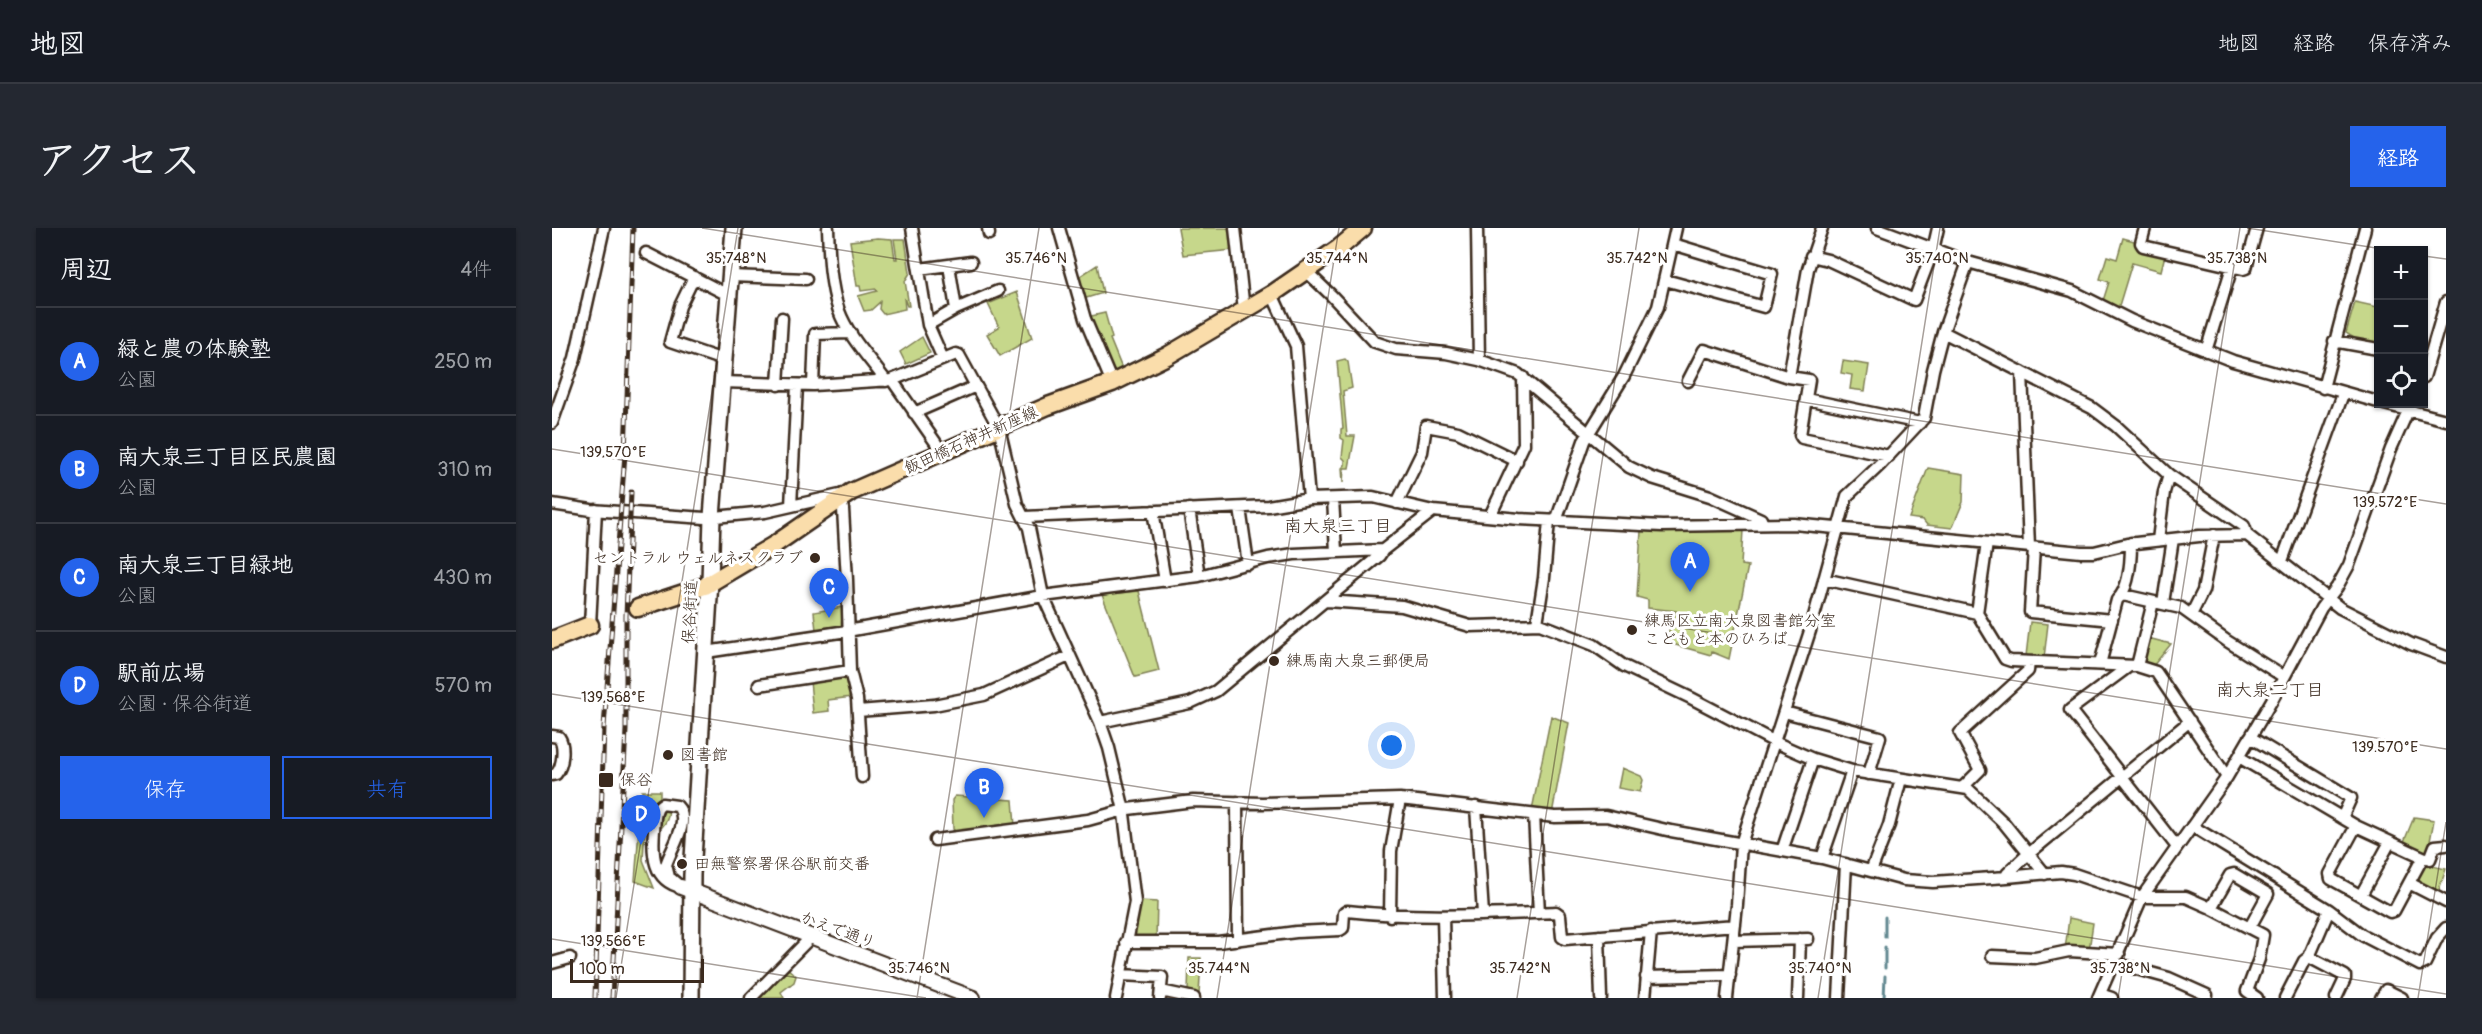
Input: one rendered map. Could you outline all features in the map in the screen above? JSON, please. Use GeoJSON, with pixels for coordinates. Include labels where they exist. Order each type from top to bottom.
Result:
{"type":"FeatureCollection","features":[{"type":"Feature","properties":{"kind":"main road","name":"保谷街道"},"geometry":{"type":"LineString","coordinates":[[691,998],[686,889],[706,652],[712,517],[734,228]]}},
{"type":"Feature","properties":{"kind":"main road","name":"飯田橋石神井新座線"},"geometry":{"type":"LineString","coordinates":[[638,608],[705,586],[774,545],[844,496],[1048,406],[1112,383],[1167,356],[1272,294],[1363,228]]}},
{"type":"Feature","properties":{"kind":"main road"},"geometry":{"type":"LineString","coordinates":[[552,640],[590,625]]}},
{"type":"Feature","properties":{"kind":"street"},"geometry":{"type":"LineString","coordinates":[[552,423],[575,358],[604,228]]}},
{"type":"Feature","properties":{"kind":"street"},"geometry":{"type":"LineString","coordinates":[[828,228],[832,286],[839,313],[851,333],[914,412],[943,453]]}},
{"type":"Feature","properties":{"kind":"street"},"geometry":{"type":"LineString","coordinates":[[912,228],[928,325],[943,359]]}},
{"type":"Feature","properties":{"kind":"street"},"geometry":{"type":"LineString","coordinates":[[1059,228],[1085,319],[1112,383]]}},
{"type":"Feature","properties":{"kind":"street"},"geometry":{"type":"LineString","coordinates":[[1235,228],[1244,310]]}},
{"type":"Feature","properties":{"kind":"street"},"geometry":{"type":"LineString","coordinates":[[1477,228],[1479,360]]}},
{"type":"Feature","properties":{"kind":"street"},"geometry":{"type":"LineString","coordinates":[[1537,623],[1553,521],[1584,441],[1635,354],[1658,307],[1676,228]]}},
{"type":"Feature","properties":{"kind":"street"},"geometry":{"type":"LineString","coordinates":[[1790,377],[1811,256],[1822,228]]}},
{"type":"Feature","properties":{"kind":"street"},"geometry":{"type":"LineString","coordinates":[[1877,228],[1968,262],[2072,291],[2132,321],[2206,351],[2343,394],[2374,401]]}},
{"type":"Feature","properties":{"kind":"street"},"geometry":{"type":"LineString","coordinates":[[1811,256],[1828,260],[1914,300],[1933,250],[1938,228]]}},
{"type":"Feature","properties":{"kind":"street"},"geometry":{"type":"LineString","coordinates":[[2145,228],[2141,243],[2143,246],[2232,267],[2246,268],[2257,228]]}},
{"type":"Feature","properties":{"kind":"street"},"geometry":{"type":"LineString","coordinates":[[2323,388],[2365,228]]}},
{"type":"Feature","properties":{"kind":"street"},"geometry":{"type":"LineString","coordinates":[[1665,280],[1764,307],[1772,274],[1673,244]]}},
{"type":"Feature","properties":{"kind":"street"},"geometry":{"type":"LineString","coordinates":[[646,253],[728,294]]}},
{"type":"Feature","properties":{"kind":"street"},"geometry":{"type":"LineString","coordinates":[[919,269],[971,261]]}},
{"type":"Feature","properties":{"kind":"street"},"geometry":{"type":"LineString","coordinates":[[1727,998],[1734,941],[1741,844],[1810,630],[1847,496],[1924,418],[1943,332],[1968,262]]}},
{"type":"Feature","properties":{"kind":"street"},"geometry":{"type":"LineString","coordinates":[[949,265],[956,309]]}},
{"type":"Feature","properties":{"kind":"street"},"geometry":{"type":"LineString","coordinates":[[1312,267],[1331,295],[1375,342],[1396,349],[1446,353],[1479,360],[1523,377],[1629,467],[1652,478],[1736,507],[1761,519],[1763,524]]}},
{"type":"Feature","properties":{"kind":"street"},"geometry":{"type":"LineString","coordinates":[[2206,351],[2232,267]]}},
{"type":"Feature","properties":{"kind":"street"},"geometry":{"type":"LineString","coordinates":[[730,276],[806,279]]}},
{"type":"Feature","properties":{"kind":"street"},"geometry":{"type":"LineString","coordinates":[[694,277],[680,306],[670,342],[723,360]]}},
{"type":"Feature","properties":{"kind":"street"},"geometry":{"type":"LineString","coordinates":[[928,325],[956,309],[998,291]]}},
{"type":"Feature","properties":{"kind":"street"},"geometry":{"type":"LineString","coordinates":[[1272,294],[1296,346],[1309,499]]}},
{"type":"Feature","properties":{"kind":"street"},"geometry":{"type":"LineString","coordinates":[[2428,354],[2446,304]]}},
{"type":"Feature","properties":{"kind":"street"},"geometry":{"type":"LineString","coordinates":[[778,385],[782,318]]}},
{"type":"Feature","properties":{"kind":"street"},"geometry":{"type":"LineString","coordinates":[[1943,332],[2092,408],[2116,426],[2169,475],[2244,526],[2247,535],[2340,608],[2393,635],[2446,657]]}},
{"type":"Feature","properties":{"kind":"street"},"geometry":{"type":"LineString","coordinates":[[813,385],[815,334],[851,333]]}},
{"type":"Feature","properties":{"kind":"street"},"geometry":{"type":"LineString","coordinates":[[2334,341],[2374,348]]}},
{"type":"Feature","properties":{"kind":"street"},"geometry":{"type":"LineString","coordinates":[[1688,381],[1704,350],[1790,377],[1809,380],[1800,435],[1802,438],[1889,456]]}},
{"type":"Feature","properties":{"kind":"street"},"geometry":{"type":"LineString","coordinates":[[722,382],[813,385],[889,380],[958,354],[999,428],[1017,504],[1029,528],[1043,596],[1100,722],[1109,748],[1123,811],[1134,902],[1116,998]]}},
{"type":"Feature","properties":{"kind":"street"},"geometry":{"type":"LineString","coordinates":[[2022,372],[2031,548],[2030,612],[2112,620]]}},
{"type":"Feature","properties":{"kind":"street"},"geometry":{"type":"LineString","coordinates":[[1490,516],[1524,444],[1523,377]]}},
{"type":"Feature","properties":{"kind":"street"},"geometry":{"type":"LineString","coordinates":[[791,506],[797,385]]}},
{"type":"Feature","properties":{"kind":"street"},"geometry":{"type":"LineString","coordinates":[[914,412],[976,386]]}},
{"type":"Feature","properties":{"kind":"street"},"geometry":{"type":"LineString","coordinates":[[2282,561],[2343,394]]}},
{"type":"Feature","properties":{"kind":"street"},"geometry":{"type":"LineString","coordinates":[[1806,399],[1920,423]]}},
{"type":"Feature","properties":{"kind":"street"},"geometry":{"type":"LineString","coordinates":[[2112,998],[2099,996],[2142,897],[2227,777],[2321,608],[2330,598],[2349,565],[2380,478],[2409,408]]}},
{"type":"Feature","properties":{"kind":"street"},"geometry":{"type":"LineString","coordinates":[[2415,408],[2446,420]]}},
{"type":"Feature","properties":{"kind":"street"},"geometry":{"type":"LineString","coordinates":[[1397,503],[1422,452],[1426,426],[1458,432],[1517,461]]}},
{"type":"Feature","properties":{"kind":"street"},"geometry":{"type":"LineString","coordinates":[[2158,540],[2164,492],[2169,475]]}},
{"type":"Feature","properties":{"kind":"street"},"geometry":{"type":"LineString","coordinates":[[552,504],[596,510],[712,517],[765,512],[844,496],[847,631],[850,671],[858,711],[862,777]]}},
{"type":"Feature","properties":{"kind":"street"},"geometry":{"type":"LineString","coordinates":[[1025,517],[1239,508],[1309,499],[1373,497],[1434,511],[1553,521],[1662,526],[1794,524],[2031,548],[2094,552],[2131,543],[2158,540],[2214,535],[2247,535]]}},
{"type":"Feature","properties":{"kind":"street"},"geometry":{"type":"LineString","coordinates":[[1333,499],[1336,551]]}},
{"type":"Feature","properties":{"kind":"street"},"geometry":{"type":"LineString","coordinates":[[1239,508],[1248,564]]}},
{"type":"Feature","properties":{"kind":"street"},"geometry":{"type":"LineString","coordinates":[[1189,509],[1199,576]]}},
{"type":"Feature","properties":{"kind":"street"},"geometry":{"type":"LineString","coordinates":[[590,625],[596,510]]}},
{"type":"Feature","properties":{"kind":"street"},"geometry":{"type":"LineString","coordinates":[[1153,511],[1165,581]]}},
{"type":"Feature","properties":{"kind":"street"},"geometry":{"type":"LineString","coordinates":[[1100,722],[1204,698],[1216,692],[1379,556],[1383,550],[1434,511]]}},
{"type":"Feature","properties":{"kind":"street"},"geometry":{"type":"LineString","coordinates":[[2191,615],[2203,591],[2214,535]]}},
{"type":"Feature","properties":{"kind":"street"},"geometry":{"type":"LineString","coordinates":[[2173,539],[2158,602],[2133,667],[2070,709],[2177,847]]}},
{"type":"Feature","properties":{"kind":"street"},"geometry":{"type":"LineString","coordinates":[[1987,543],[1977,614],[2005,658],[2011,661],[2133,667],[2158,674],[2227,777]]}},
{"type":"Feature","properties":{"kind":"street"},"geometry":{"type":"LineString","coordinates":[[2100,664],[2118,600],[2123,595],[2131,560],[2131,543]]}},
{"type":"Feature","properties":{"kind":"street"},"geometry":{"type":"LineString","coordinates":[[706,652],[847,631],[1043,596],[1199,576],[1283,555],[1383,550]]}},
{"type":"Feature","properties":{"kind":"street"},"geometry":{"type":"LineString","coordinates":[[1824,579],[1977,614]]}},
{"type":"Feature","properties":{"kind":"street"},"geometry":{"type":"LineString","coordinates":[[2123,595],[2181,608],[2284,677]]}},
{"type":"Feature","properties":{"kind":"street"},"geometry":{"type":"LineString","coordinates":[[1326,601],[1402,606],[1470,626],[1537,623],[1594,645],[1624,666],[1691,698],[1773,742],[1813,759],[1852,771],[1968,789],[2004,823],[2045,874]]}},
{"type":"Feature","properties":{"kind":"street"},"geometry":{"type":"LineString","coordinates":[[858,711],[934,705],[984,695],[1069,656]]}},
{"type":"Feature","properties":{"kind":"street"},"geometry":{"type":"LineString","coordinates":[[1962,788],[1980,770],[1960,733],[2028,671],[2029,662]]}},
{"type":"Feature","properties":{"kind":"street"},"geometry":{"type":"LineString","coordinates":[[759,685],[850,671]]}},
{"type":"Feature","properties":{"kind":"street"},"geometry":{"type":"LineString","coordinates":[[1784,712],[1880,737],[1869,774]]}},
{"type":"Feature","properties":{"kind":"street"},"geometry":{"type":"LineString","coordinates":[[2007,877],[2010,870],[2190,721]]}},
{"type":"Feature","properties":{"kind":"street"},"geometry":{"type":"LineString","coordinates":[[552,736],[559,737],[562,741],[560,769],[552,775]]}},
{"type":"Feature","properties":{"kind":"street"},"geometry":{"type":"LineString","coordinates":[[2250,737],[2351,798],[2342,818]]}},
{"type":"Feature","properties":{"kind":"street"},"geometry":{"type":"LineString","coordinates":[[2239,757],[2356,826],[2423,857],[2430,859],[2435,846],[2446,845]]}},
{"type":"Feature","properties":{"kind":"street"},"geometry":{"type":"LineString","coordinates":[[1782,851],[1813,759]]}},
{"type":"Feature","properties":{"kind":"street"},"geometry":{"type":"LineString","coordinates":[[1822,858],[1852,771]]}},
{"type":"Feature","properties":{"kind":"street"},"geometry":{"type":"LineString","coordinates":[[1871,871],[1889,825],[1901,779]]}},
{"type":"Feature","properties":{"kind":"street"},"geometry":{"type":"LineString","coordinates":[[934,840],[1088,820],[1123,811],[1193,801],[1400,799],[1555,817],[1606,816],[1822,858],[1904,880],[1952,881],[2074,874],[2142,897],[2186,897],[2263,935],[2259,959],[2247,991],[2257,998]]}},
{"type":"Feature","properties":{"kind":"street"},"geometry":{"type":"LineString","coordinates":[[1390,916],[1391,851],[1400,799]]}},
{"type":"Feature","properties":{"kind":"street"},"geometry":{"type":"LineString","coordinates":[[1237,802],[1238,940]]}},
{"type":"Feature","properties":{"kind":"street"},"geometry":{"type":"LineString","coordinates":[[662,804],[677,806],[681,812],[679,837],[666,865],[669,877],[686,889],[666,882],[661,877],[654,859],[652,846],[656,810],[662,804]]}},
{"type":"Feature","properties":{"kind":"street"},"geometry":{"type":"LineString","coordinates":[[1476,807],[1483,914]]}},
{"type":"Feature","properties":{"kind":"street"},"geometry":{"type":"LineString","coordinates":[[1534,814],[1539,913]]}},
{"type":"Feature","properties":{"kind":"street"},"geometry":{"type":"LineString","coordinates":[[2192,826],[2329,910],[2362,935],[2420,964],[2425,963],[2437,938],[2446,928]]}},
{"type":"Feature","properties":{"kind":"street"},"geometry":{"type":"LineString","coordinates":[[2356,826],[2330,874],[2331,879],[2391,912],[2394,911],[2423,857]]}},
{"type":"Feature","properties":{"kind":"street"},"geometry":{"type":"LineString","coordinates":[[2361,896],[2390,842]]}},
{"type":"Feature","properties":{"kind":"street"},"geometry":{"type":"LineString","coordinates":[[652,846],[660,850],[675,846]]}},
{"type":"Feature","properties":{"kind":"street"},"geometry":{"type":"LineString","coordinates":[[1839,998],[1846,864]]}},
{"type":"Feature","properties":{"kind":"street"},"geometry":{"type":"LineString","coordinates":[[2211,908],[2230,875],[2234,874],[2268,894],[2250,927]]}},
{"type":"Feature","properties":{"kind":"street"},"geometry":{"type":"LineString","coordinates":[[2409,883],[2446,902]]}},
{"type":"Feature","properties":{"kind":"street","name":"かえで通り"},"geometry":{"type":"LineString","coordinates":[[686,889],[811,937],[945,993],[973,998]]}},
{"type":"Feature","properties":{"kind":"street"},"geometry":{"type":"LineString","coordinates":[[1126,942],[1238,940],[1296,932],[1342,930],[1344,913],[1347,910],[1390,916],[1558,913],[1563,938],[1735,925]]}},
{"type":"Feature","properties":{"kind":"street"},"geometry":{"type":"LineString","coordinates":[[2286,998],[2304,961],[2309,957],[2329,910]]}},
{"type":"Feature","properties":{"kind":"street"},"geometry":{"type":"LineString","coordinates":[[1443,916],[1444,998]]}},
{"type":"Feature","properties":{"kind":"street"},"geometry":{"type":"LineString","coordinates":[[1645,998],[1651,931]]}},
{"type":"Feature","properties":{"kind":"street"},"geometry":{"type":"LineString","coordinates":[[1599,936],[1601,998]]}},
{"type":"Feature","properties":{"kind":"street"},"geometry":{"type":"LineString","coordinates":[[751,998],[811,937]]}},
{"type":"Feature","properties":{"kind":"street"},"geometry":{"type":"LineString","coordinates":[[1734,941],[1804,939],[1798,998]]}},
{"type":"Feature","properties":{"kind":"street"},"geometry":{"type":"LineString","coordinates":[[1992,956],[2036,958],[2069,951],[2117,958],[2207,994]]}},
{"type":"Feature","properties":{"kind":"street"},"geometry":{"type":"LineString","coordinates":[[2309,957],[2344,976],[2345,979],[2336,998]]}},
{"type":"Feature","properties":{"kind":"street"},"geometry":{"type":"LineString","coordinates":[[552,963],[570,958]]}},
{"type":"Feature","properties":{"kind":"street"},"geometry":{"type":"LineString","coordinates":[[1120,975],[1162,977],[1160,994],[1194,998]]}},
{"type":"Feature","properties":{"kind":"street"},"geometry":{"type":"LineString","coordinates":[[1646,977],[1730,975]]}},
{"type":"Feature","properties":{"kind":"street"},"geometry":{"type":"LineString","coordinates":[[2381,998],[2385,990],[2402,998]]}},
{"type":"Feature","properties":{"kind":"green space"},"geometry":{"type":"Polygon","coordinates":[[[1178,228],[1231,228],[1233,250],[1183,255],[1178,228]]]}},
{"type":"Feature","properties":{"kind":"green space"},"geometry":{"type":"Polygon","coordinates":[[[2123,238],[2138,242],[2137,248],[2165,255],[2161,271],[2132,263],[2118,309],[2103,301],[2109,282],[2100,279],[2107,256],[2117,259],[2123,238]]]}},
{"type":"Feature","properties":{"kind":"green space"},"geometry":{"type":"Polygon","coordinates":[[[892,239],[895,259],[897,259],[894,239],[905,239],[910,273],[905,281],[909,306],[904,298],[905,309],[883,314],[879,309],[880,302],[871,310],[864,311],[858,296],[877,291],[876,289],[861,291],[860,286],[857,286],[850,241],[892,239]]]}},
{"type":"Feature","properties":{"kind":"green space"},"geometry":{"type":"Polygon","coordinates":[[[1097,265],[1103,293],[1083,299],[1077,278],[1097,265]]]}},
{"type":"Feature","properties":{"kind":"green space"},"geometry":{"type":"Polygon","coordinates":[[[1017,292],[1032,338],[1000,356],[987,334],[999,327],[988,304],[1017,292]]]}},
{"type":"Feature","properties":{"kind":"green space"},"geometry":{"type":"Polygon","coordinates":[[[2355,302],[2374,306],[2374,344],[2353,341],[2354,338],[2346,333],[2355,302]]]}},
{"type":"Feature","properties":{"kind":"green space"},"geometry":{"type":"Polygon","coordinates":[[[1105,313],[1112,338],[1110,339],[1123,371],[1113,376],[1087,317],[1105,313]]]}},
{"type":"Feature","properties":{"kind":"green space"},"geometry":{"type":"Polygon","coordinates":[[[922,337],[930,353],[906,364],[900,352],[922,337]]]}},
{"type":"Feature","properties":{"kind":"green space"},"geometry":{"type":"Polygon","coordinates":[[[1345,359],[1348,362],[1352,388],[1343,391],[1347,436],[1355,436],[1349,468],[1344,468],[1343,483],[1342,468],[1345,460],[1342,457],[1344,440],[1341,438],[1343,428],[1337,361],[1345,359]]]}},
{"type":"Feature","properties":{"kind":"green space"},"geometry":{"type":"Polygon","coordinates":[[[1843,361],[1869,365],[1865,391],[1850,389],[1852,375],[1841,373],[1843,361]]]}},
{"type":"Feature","properties":{"kind":"green space"},"geometry":{"type":"Polygon","coordinates":[[[1928,468],[1964,474],[1963,502],[1952,528],[1927,525],[1923,520],[1909,518],[1928,468]]]}},
{"type":"Feature","properties":{"kind":"green space"},"geometry":{"type":"Polygon","coordinates":[[[1743,530],[1741,565],[1748,566],[1729,659],[1712,652],[1711,655],[1665,642],[1676,611],[1648,608],[1648,600],[1637,597],[1641,531],[1743,530]]]}},
{"type":"Feature","properties":{"kind":"green space"},"geometry":{"type":"Polygon","coordinates":[[[1139,591],[1159,671],[1135,677],[1102,595],[1139,591]]]}},
{"type":"Feature","properties":{"kind":"green space"},"geometry":{"type":"Polygon","coordinates":[[[843,607],[841,627],[816,630],[814,612],[843,607]]]}},
{"type":"Feature","properties":{"kind":"green space"},"geometry":{"type":"Polygon","coordinates":[[[2030,622],[2048,624],[2044,658],[2026,656],[2030,622]]]}},
{"type":"Feature","properties":{"kind":"green space"},"geometry":{"type":"Polygon","coordinates":[[[2148,638],[2171,644],[2153,666],[2141,663],[2148,638]]]}},
{"type":"Feature","properties":{"kind":"green space"},"geometry":{"type":"Polygon","coordinates":[[[845,676],[852,697],[828,700],[829,711],[813,713],[810,681],[845,676]]]}},
{"type":"Feature","properties":{"kind":"green space"},"geometry":{"type":"Polygon","coordinates":[[[1551,716],[1569,723],[1552,814],[1532,810],[1551,716]]]}},
{"type":"Feature","properties":{"kind":"green space"},"geometry":{"type":"Polygon","coordinates":[[[1622,768],[1641,776],[1643,780],[1640,792],[1618,788],[1622,768]]]}},
{"type":"Feature","properties":{"kind":"green space"},"geometry":{"type":"Polygon","coordinates":[[[642,791],[660,791],[660,798],[664,799],[669,810],[667,820],[662,827],[645,829],[643,860],[654,888],[635,881],[642,791]]]}},
{"type":"Feature","properties":{"kind":"green space"},"geometry":{"type":"Polygon","coordinates":[[[955,796],[1013,800],[1015,826],[957,833],[953,829],[952,800],[955,796]]]}},
{"type":"Feature","properties":{"kind":"green space"},"geometry":{"type":"Polygon","coordinates":[[[2414,817],[2434,820],[2428,852],[2424,853],[2403,844],[2414,817]]]}},
{"type":"Feature","properties":{"kind":"green space"},"geometry":{"type":"Polygon","coordinates":[[[2423,866],[2446,869],[2438,893],[2417,883],[2416,879],[2423,866]]]}},
{"type":"Feature","properties":{"kind":"green space"},"geometry":{"type":"Polygon","coordinates":[[[1139,901],[1157,902],[1156,939],[1131,939],[1139,901]]]}},
{"type":"Feature","properties":{"kind":"green space"},"geometry":{"type":"Polygon","coordinates":[[[2069,918],[2093,923],[2089,950],[2065,950],[2069,918]]]}},
{"type":"Feature","properties":{"kind":"green space"},"geometry":{"type":"Polygon","coordinates":[[[1189,958],[1201,958],[1199,995],[1188,993],[1189,958]]]}},
{"type":"Feature","properties":{"kind":"green space"},"geometry":{"type":"Polygon","coordinates":[[[785,966],[796,976],[794,982],[781,992],[784,998],[754,998],[785,966]]]}},
{"type":"Feature","properties":{"kind":"waterway"},"geometry":{"type":"LineString","coordinates":[[1885,917],[1885,937]]}},
{"type":"Feature","properties":{"kind":"waterway"},"geometry":{"type":"LineString","coordinates":[[1885,947],[1885,968]]}},
{"type":"Feature","properties":{"kind":"waterway"},"geometry":{"type":"LineString","coordinates":[[1884,998],[1885,976]]}},
{"type":"Feature","properties":{"kind":"railway"},"geometry":{"type":"LineString","coordinates":[[595,998],[604,727],[625,454],[633,228]]}},
{"type":"Feature","properties":{"kind":"railway"},"geometry":{"type":"LineString","coordinates":[[612,998],[626,730],[626,616],[631,492]]}},
{"type":"Feature","properties":{"kind":"place","name":"セントラル ウェルネスクラブ"},"geometry":{"type":"Point","coordinates":[815,558]}},
{"type":"Feature","properties":{"kind":"place","name":"緑と農の体験塾"},"geometry":{"type":"Point","coordinates":[1690,592]}},
{"type":"Feature","properties":{"kind":"place","name":"南大泉三丁目緑地"},"geometry":{"type":"Point","coordinates":[829,618]}},
{"type":"Feature","properties":{"kind":"place","name":"練馬区立南大泉図書館分室 こどもと本のひろば"},"geometry":{"type":"Point","coordinates":[1632,630]}},
{"type":"Feature","properties":{"kind":"place","name":"練馬南大泉三郵便局"},"geometry":{"type":"Point","coordinates":[1274,661]}},
{"type":"Feature","properties":{"kind":"place","name":"図書館"},"geometry":{"type":"Point","coordinates":[668,755]}},
{"type":"Feature","properties":{"kind":"place","name":"保谷"},"geometry":{"type":"Point","coordinates":[606,780]}},
{"type":"Feature","properties":{"kind":"place","name":"南大泉三丁目区民農園"},"geometry":{"type":"Point","coordinates":[984,818]}},
{"type":"Feature","properties":{"kind":"place","name":"駅前広場"},"geometry":{"type":"Point","coordinates":[641,845]}},
{"type":"Feature","properties":{"kind":"place","name":"田無警察署保谷駅前交番"},"geometry":{"type":"Point","coordinates":[682,864]}},
{"type":"Feature","properties":{"kind":"district","name":"南大泉三丁目"},"geometry":{"type":"Point","coordinates":[1338,526]}},
{"type":"Feature","properties":{"kind":"district","name":"南大泉二丁目"},"geometry":{"type":"Point","coordinates":[2270,690]}}]}
